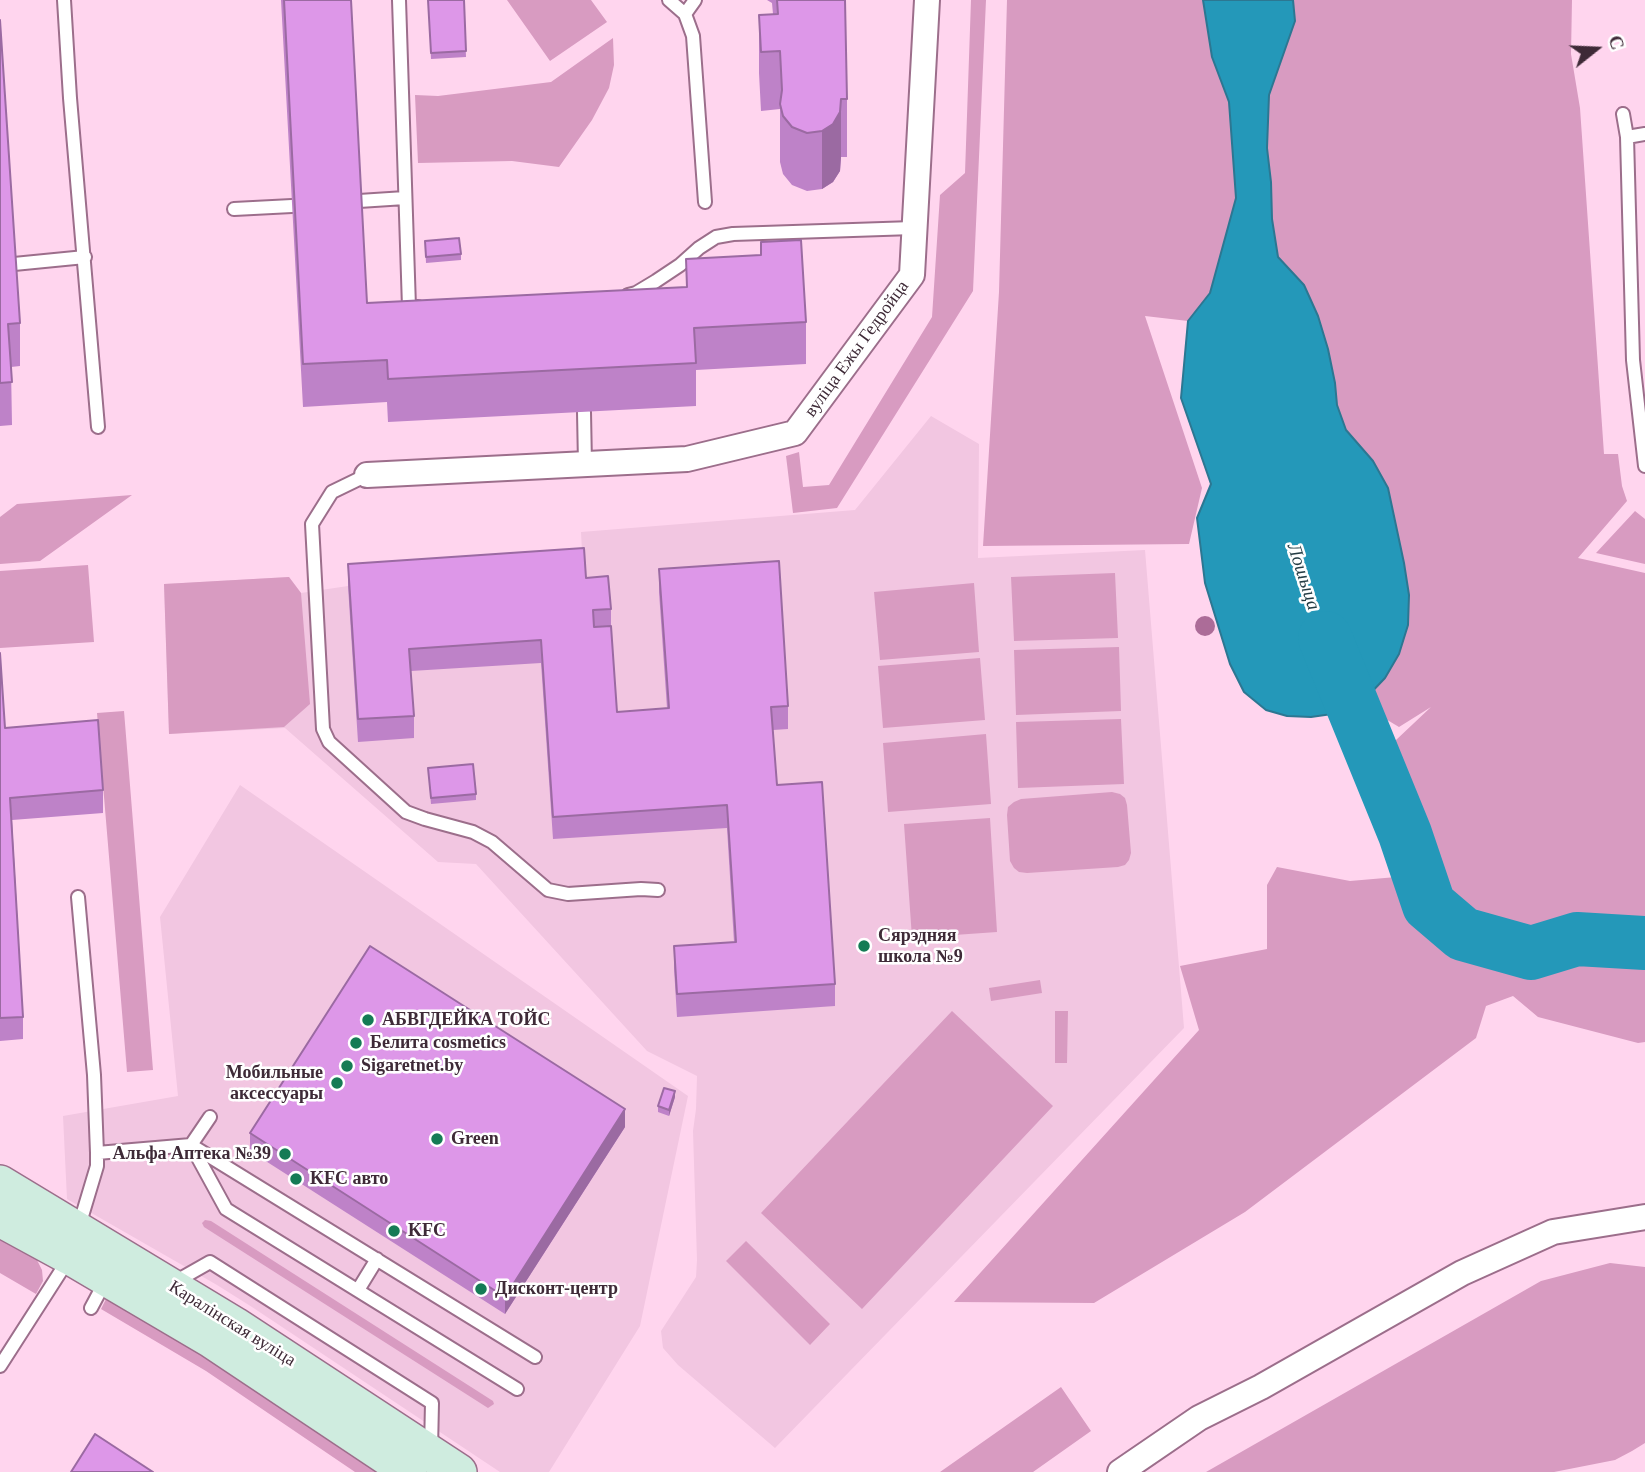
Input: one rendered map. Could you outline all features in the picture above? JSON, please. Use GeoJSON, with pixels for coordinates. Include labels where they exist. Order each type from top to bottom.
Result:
{"type":"FeatureCollection","features":[{"type":"Feature","properties":{"kind":"main road","name":"Каралінская вуліца"},"geometry":{"type":"LineString","coordinates":[[0,1183],[74,1244],[211,1340],[420,1463],[459,1472]]}},
{"type":"Feature","properties":{"kind":"main road","name":"Каралінская вуліца"},"geometry":{"type":"LineString","coordinates":[[0,1219],[74,1244],[169,1285],[235,1325],[420,1463]]}},
{"type":"Feature","properties":{"kind":"street","name":"вуліца Ежы Гедройца"},"geometry":{"type":"LineString","coordinates":[[367,475],[687,459],[796,433],[912,275],[927,0]]}},
{"type":"Feature","properties":{"kind":"street"},"geometry":{"type":"LineString","coordinates":[[1120,1472],[1199,1418],[1261,1387],[1462,1273],[1553,1232],[1645,1217]]}},
{"type":"Feature","properties":{"kind":"lane"},"geometry":{"type":"LineString","coordinates":[[64,0],[98,428]]}},
{"type":"Feature","properties":{"kind":"lane"},"geometry":{"type":"LineString","coordinates":[[398,0],[409,307],[436,306]]}},
{"type":"Feature","properties":{"kind":"lane"},"geometry":{"type":"LineString","coordinates":[[669,0],[685,14],[693,36],[705,202]]}},
{"type":"Feature","properties":{"kind":"lane"},"geometry":{"type":"LineString","coordinates":[[685,14],[695,0]]}},
{"type":"Feature","properties":{"kind":"lane"},"geometry":{"type":"LineString","coordinates":[[1623,114],[1627,137],[1633,346],[1641,388],[1645,465]]}},
{"type":"Feature","properties":{"kind":"lane"},"geometry":{"type":"LineString","coordinates":[[1627,137],[1645,134]]}},
{"type":"Feature","properties":{"kind":"lane"},"geometry":{"type":"LineString","coordinates":[[359,201],[405,198]]}},
{"type":"Feature","properties":{"kind":"lane"},"geometry":{"type":"LineString","coordinates":[[234,209],[292,206]]}},
{"type":"Feature","properties":{"kind":"lane"},"geometry":{"type":"LineString","coordinates":[[619,297],[636,293],[656,281],[716,237],[733,234],[914,228]]}},
{"type":"Feature","properties":{"kind":"lane"},"geometry":{"type":"LineString","coordinates":[[14,264],[85,257]]}},
{"type":"Feature","properties":{"kind":"lane"},"geometry":{"type":"LineString","coordinates":[[584,412],[585,464]]}},
{"type":"Feature","properties":{"kind":"lane"},"geometry":{"type":"LineString","coordinates":[[367,475],[332,492],[312,524],[323,729],[329,742],[406,812],[473,832],[492,842],[548,890],[568,894],[658,890]]}},
{"type":"Feature","properties":{"kind":"lane"},"geometry":{"type":"LineString","coordinates":[[0,1366],[74,1244],[97,1166],[94,1075],[78,897]]}},
{"type":"Feature","properties":{"kind":"lane"},"geometry":{"type":"LineString","coordinates":[[191,1145],[210,1117]]}},
{"type":"Feature","properties":{"kind":"lane"},"geometry":{"type":"LineString","coordinates":[[97,1153],[191,1145],[536,1357]]}},
{"type":"Feature","properties":{"kind":"lane"},"geometry":{"type":"LineString","coordinates":[[191,1145],[226,1209],[517,1389]]}},
{"type":"Feature","properties":{"kind":"lane"},"geometry":{"type":"LineString","coordinates":[[358,1290],[377,1259]]}},
{"type":"Feature","properties":{"kind":"lane"},"geometry":{"type":"LineString","coordinates":[[91,1308],[99,1293]]}},
{"type":"Feature","properties":{"kind":"shaded area"},"geometry":{"type":"Polygon","coordinates":[[[507,0],[591,0],[607,22],[550,61],[507,0]]]}},
{"type":"Feature","properties":{"kind":"shaded area"},"geometry":{"type":"Polygon","coordinates":[[[971,0],[986,0],[973,291],[837,508],[793,513],[786,456],[799,452],[803,487],[829,485],[932,317],[940,195],[965,173],[971,0]]]}},
{"type":"Feature","properties":{"kind":"shaded area"},"geometry":{"type":"Polygon","coordinates":[[[1007,0],[1203,0],[1212,57],[1229,102],[1236,198],[1210,293],[1188,321],[1145,316],[1202,488],[1189,544],[983,546],[999,292],[1007,0]]]}},
{"type":"Feature","properties":{"kind":"shaded area"},"geometry":{"type":"Polygon","coordinates":[[[1293,0],[1572,0],[1571,54],[1580,108],[1604,454],[1618,454],[1627,501],[1578,558],[1645,573],[1645,1042],[1638,1043],[1538,1017],[1513,996],[1486,1006],[1476,1038],[1245,1212],[1094,1303],[954,1302],[1199,1030],[1180,966],[1267,949],[1267,885],[1277,867],[1350,881],[1408,876],[1385,796],[1378,757],[1431,707],[1399,727],[1384,718],[1365,699],[1385,678],[1409,595],[1388,489],[1373,461],[1346,431],[1337,405],[1335,383],[1304,285],[1278,257],[1272,219],[1267,148],[1269,95],[1295,21],[1293,0]]]}},
{"type":"Feature","properties":{"kind":"shaded area"},"geometry":{"type":"Polygon","coordinates":[[[613,38],[614,65],[609,88],[592,120],[559,167],[512,161],[418,163],[415,95],[438,96],[551,82],[613,38]]]}},
{"type":"Feature","properties":{"kind":"shaded area","name":"Сярэдняя школа №9"},"geometry":{"type":"Polygon","coordinates":[[[931,416],[979,444],[978,558],[1145,550],[1184,1028],[775,1448],[678,1365],[663,1348],[661,1331],[696,1277],[693,1131],[697,1076],[647,1051],[476,864],[438,862],[285,728],[169,734],[164,584],[289,577],[301,593],[348,586],[583,571],[581,532],[855,510],[931,416]]]}},
{"type":"Feature","properties":{"kind":"shaded area"},"geometry":{"type":"Polygon","coordinates":[[[132,495],[40,561],[0,564],[0,517],[17,504],[132,495]]]}},
{"type":"Feature","properties":{"kind":"shaded area"},"geometry":{"type":"Polygon","coordinates":[[[1635,511],[1645,519],[1645,564],[1596,553],[1635,511]]]}},
{"type":"Feature","properties":{"kind":"shaded area"},"geometry":{"type":"Polygon","coordinates":[[[88,565],[94,642],[0,648],[0,571],[88,565]]]}},
{"type":"Feature","properties":{"kind":"shaded area"},"geometry":{"type":"Polygon","coordinates":[[[1115,573],[1118,638],[1014,641],[1011,577],[1115,573]]]}},
{"type":"Feature","properties":{"kind":"shaded area"},"geometry":{"type":"Polygon","coordinates":[[[289,577],[301,593],[310,704],[284,727],[169,734],[164,584],[289,577]]]}},
{"type":"Feature","properties":{"kind":"shaded area"},"geometry":{"type":"Polygon","coordinates":[[[974,583],[979,652],[880,660],[874,592],[974,583]]]}},
{"type":"Feature","properties":{"kind":"shaded area"},"geometry":{"type":"Polygon","coordinates":[[[1119,647],[1121,711],[1016,715],[1014,650],[1119,647]]]}},
{"type":"Feature","properties":{"kind":"shaded area"},"geometry":{"type":"Polygon","coordinates":[[[980,658],[985,720],[883,728],[878,666],[980,658]]]}},
{"type":"Feature","properties":{"kind":"shaded area"},"geometry":{"type":"Polygon","coordinates":[[[124,711],[153,1070],[127,1072],[97,713],[124,711]]]}},
{"type":"Feature","properties":{"kind":"shaded area"},"geometry":{"type":"Polygon","coordinates":[[[1121,719],[1124,784],[1018,788],[1016,722],[1121,719]]]}},
{"type":"Feature","properties":{"kind":"shaded area"},"geometry":{"type":"Polygon","coordinates":[[[986,734],[991,804],[888,812],[883,743],[986,734]]]}},
{"type":"Feature","properties":{"kind":"shaded area"},"geometry":{"type":"Polygon","coordinates":[[[240,785],[688,1096],[640,1326],[549,1472],[500,1472],[252,1307],[67,1199],[63,1116],[178,1096],[160,917],[240,785]]]}},
{"type":"Feature","properties":{"kind":"shaded area"},"geometry":{"type":"Polygon","coordinates":[[[1112,792],[1125,798],[1127,805],[1131,853],[1125,865],[1027,873],[1014,868],[1010,861],[1007,815],[1008,807],[1014,802],[1021,799],[1112,792]]]}},
{"type":"Feature","properties":{"kind":"shaded area"},"geometry":{"type":"Polygon","coordinates":[[[990,818],[997,932],[912,938],[904,824],[990,818]]]}},
{"type":"Feature","properties":{"kind":"shaded area"},"geometry":{"type":"Polygon","coordinates":[[[1040,980],[1042,993],[991,1001],[989,988],[1040,980]]]}},
{"type":"Feature","properties":{"kind":"shaded area"},"geometry":{"type":"Polygon","coordinates":[[[952,1011],[1053,1106],[862,1309],[761,1213],[952,1011]]]}},
{"type":"Feature","properties":{"kind":"shaded area"},"geometry":{"type":"Polygon","coordinates":[[[1055,1011],[1068,1011],[1067,1063],[1055,1063],[1055,1011]]]}},
{"type":"Feature","properties":{"kind":"shaded area"},"geometry":{"type":"Polygon","coordinates":[[[205,1220],[211,1221],[494,1404],[488,1408],[204,1227],[202,1223],[205,1220]]]}},
{"type":"Feature","properties":{"kind":"shaded area"},"geometry":{"type":"Polygon","coordinates":[[[0,1236],[36,1258],[42,1270],[43,1281],[36,1294],[0,1273],[0,1236]]]}},
{"type":"Feature","properties":{"kind":"shaded area"},"geometry":{"type":"Polygon","coordinates":[[[746,1241],[830,1324],[810,1345],[726,1261],[746,1241]]]}},
{"type":"Feature","properties":{"kind":"shaded area"},"geometry":{"type":"Polygon","coordinates":[[[1610,1263],[1645,1267],[1645,1443],[1615,1460],[1554,1472],[1206,1472],[1541,1281],[1610,1263]]]}},
{"type":"Feature","properties":{"kind":"shaded area"},"geometry":{"type":"Polygon","coordinates":[[[108,1295],[386,1472],[355,1472],[206,1371],[101,1309],[108,1295]]]}},
{"type":"Feature","properties":{"kind":"shaded area"},"geometry":{"type":"Polygon","coordinates":[[[1061,1387],[1091,1431],[1033,1472],[940,1472],[1061,1387]]]}},
{"type":"Feature","properties":{"kind":"water"},"geometry":{"type":"Polygon","coordinates":[[[1203,0],[1293,0],[1295,21],[1269,95],[1267,148],[1272,219],[1278,257],[1304,285],[1318,316],[1328,349],[1337,405],[1346,430],[1373,461],[1388,488],[1404,563],[1409,595],[1408,625],[1399,654],[1385,678],[1365,699],[1339,713],[1311,717],[1287,716],[1266,710],[1244,692],[1230,664],[1205,583],[1197,518],[1211,484],[1181,398],[1188,321],[1210,293],[1236,198],[1229,102],[1212,57],[1203,0]]]}},
{"type":"Feature","properties":{"kind":"building"},"geometry":{"type":"Polygon","coordinates":[[[284,0],[351,0],[367,303],[687,287],[686,259],[761,255],[761,242],[801,240],[806,322],[694,328],[696,363],[388,379],[387,360],[303,364],[284,0]]]}},
{"type":"Feature","properties":{"kind":"building"},"geometry":{"type":"Polygon","coordinates":[[[428,0],[464,0],[466,51],[431,53],[428,0]]]}},
{"type":"Feature","properties":{"kind":"building"},"geometry":{"type":"Polygon","coordinates":[[[777,0],[845,0],[847,99],[841,99],[840,112],[833,124],[822,131],[807,133],[792,127],[783,116],[780,104],[780,51],[761,52],[759,15],[778,14],[777,0]]]}},
{"type":"Feature","properties":{"kind":"building"},"geometry":{"type":"Polygon","coordinates":[[[0,20],[20,323],[8,324],[12,382],[0,383],[0,20]]]}},
{"type":"Feature","properties":{"kind":"building"},"geometry":{"type":"Polygon","coordinates":[[[459,238],[461,254],[426,257],[425,241],[459,238]]]}},
{"type":"Feature","properties":{"kind":"building"},"geometry":{"type":"Polygon","coordinates":[[[584,548],[586,578],[608,576],[611,609],[593,610],[594,627],[611,626],[617,712],[669,708],[659,569],[779,561],[788,706],[771,707],[777,785],[822,782],[835,984],[677,994],[674,946],[736,942],[727,805],[553,817],[541,640],[409,649],[414,716],[358,719],[348,564],[584,548]]]}},
{"type":"Feature","properties":{"kind":"building"},"geometry":{"type":"Polygon","coordinates":[[[0,653],[5,728],[98,720],[103,790],[10,798],[23,1017],[0,1018],[0,653]]]}},
{"type":"Feature","properties":{"kind":"building"},"geometry":{"type":"Polygon","coordinates":[[[473,764],[476,794],[431,798],[428,768],[473,764]]]}},
{"type":"Feature","properties":{"kind":"building","name":"Green"},"geometry":{"type":"Polygon","coordinates":[[[370,946],[625,1109],[505,1297],[250,1133],[370,946]]]}},
{"type":"Feature","properties":{"kind":"building"},"geometry":{"type":"Polygon","coordinates":[[[664,1088],[675,1091],[669,1110],[658,1106],[664,1088]]]}},
{"type":"Feature","properties":{"kind":"building"},"geometry":{"type":"Polygon","coordinates":[[[95,1434],[153,1472],[71,1472],[95,1434]]]}},
{"type":"Feature","properties":{"kind":"waterway","name":"Лошыца"},"geometry":{"type":"LineString","coordinates":[[1325,638],[1405,834],[1429,905],[1463,934],[1531,953],[1577,939],[1645,943]]}},
{"type":"Feature","properties":{"kind":"place","name":"Сярэдняя школа №9"},"geometry":{"type":"Point","coordinates":[864,946]}},
{"type":"Feature","properties":{"kind":"place","name":"АБВГДЕЙКА ТОЙС"},"geometry":{"type":"Point","coordinates":[368,1020]}},
{"type":"Feature","properties":{"kind":"place","name":"Белита cosmetics"},"geometry":{"type":"Point","coordinates":[356,1043]}},
{"type":"Feature","properties":{"kind":"place","name":"Sigaretnet.by"},"geometry":{"type":"Point","coordinates":[347,1066]}},
{"type":"Feature","properties":{"kind":"place","name":"Мобильные аксессуары"},"geometry":{"type":"Point","coordinates":[337,1083]}},
{"type":"Feature","properties":{"kind":"place","name":"Green"},"geometry":{"type":"Point","coordinates":[437,1139]}},
{"type":"Feature","properties":{"kind":"place","name":"Альфа Аптека №39"},"geometry":{"type":"Point","coordinates":[285,1154]}},
{"type":"Feature","properties":{"kind":"place","name":"KFC авто"},"geometry":{"type":"Point","coordinates":[296,1179]}},
{"type":"Feature","properties":{"kind":"place","name":"KFC"},"geometry":{"type":"Point","coordinates":[394,1231]}},
{"type":"Feature","properties":{"kind":"place","name":"Дисконт-центр"},"geometry":{"type":"Point","coordinates":[481,1289]}}]}
